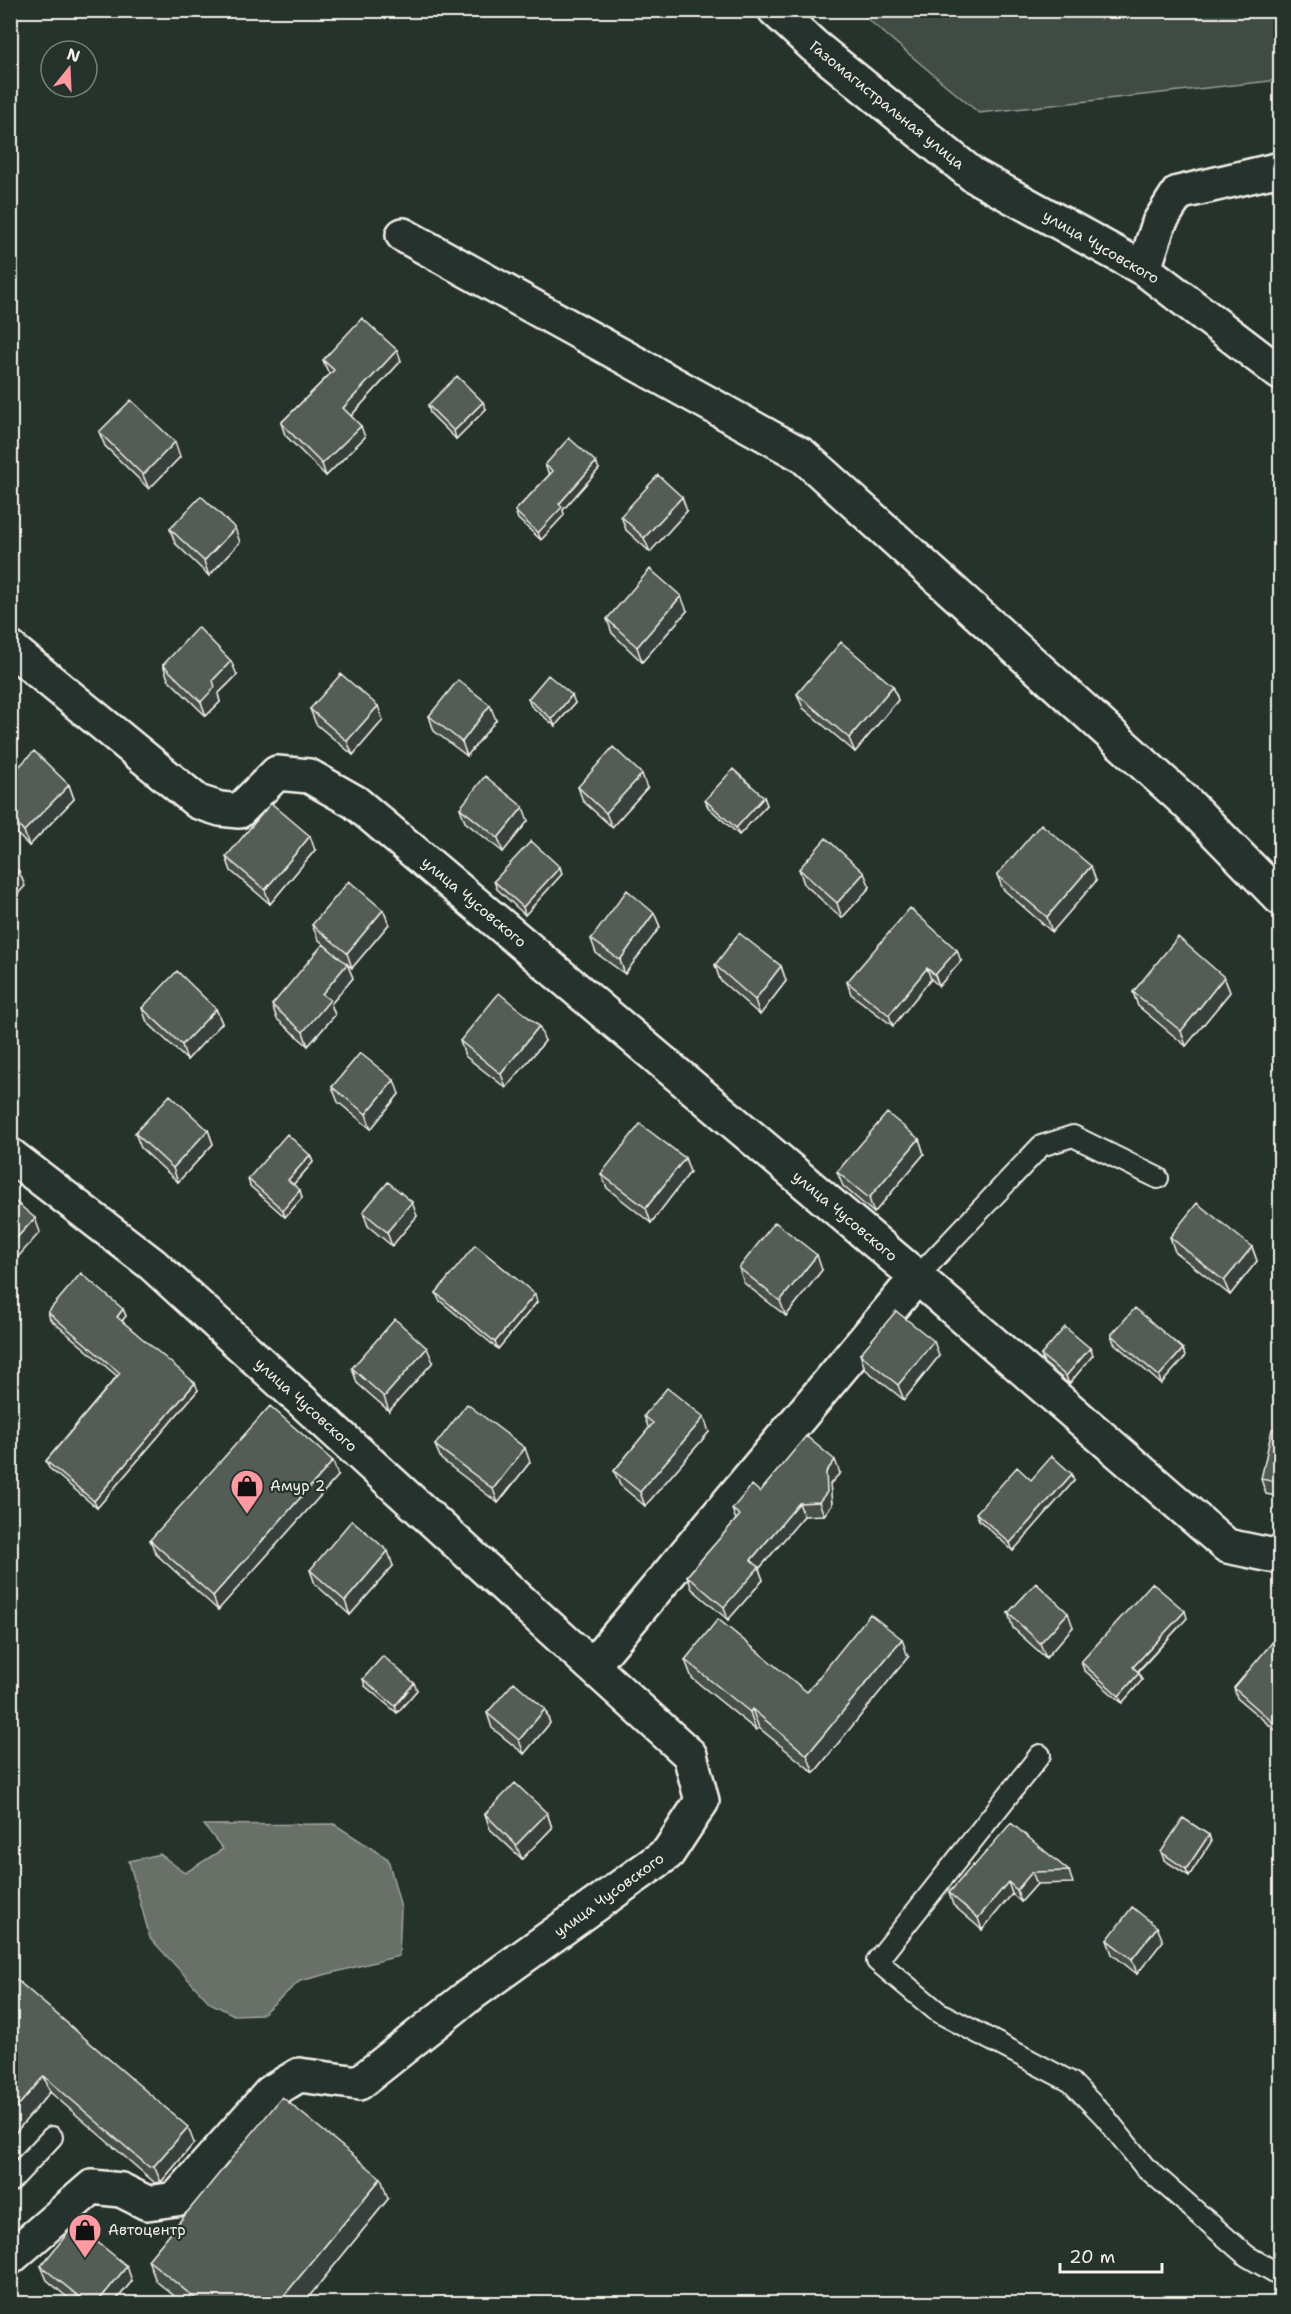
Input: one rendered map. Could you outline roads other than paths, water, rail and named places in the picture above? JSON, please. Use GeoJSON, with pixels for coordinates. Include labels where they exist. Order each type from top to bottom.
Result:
{"type":"FeatureCollection","features":[{"type":"Feature","properties":{"kind":"street","name":"Газомагистральная улица"},"geometry":{"type":"LineString","coordinates":[[775,10],[814,46],[973,175]]}},
{"type":"Feature","properties":{"kind":"street"},"geometry":{"type":"LineString","coordinates":[[1144,269],[1159,224],[1178,193],[1281,169]]}},
{"type":"Feature","properties":{"kind":"street","name":"улица Чусовского"},"geometry":{"type":"LineString","coordinates":[[973,175],[1144,269],[1281,373]]}},
{"type":"Feature","properties":{"kind":"street"},"geometry":{"type":"LineString","coordinates":[[403,236],[802,455],[1187,803],[1281,898]]}},
{"type":"Feature","properties":{"kind":"street","name":"улица Чусовского"},"geometry":{"type":"LineString","coordinates":[[10,648],[198,802],[220,809],[239,811],[277,773],[309,776],[356,802],[917,1277],[1227,1546],[1281,1557]]}},
{"type":"Feature","properties":{"kind":"street","name":"улица Чусовского"},"geometry":{"type":"LineString","coordinates":[[10,1155],[152,1264],[690,1755],[702,1801],[668,1853],[466,1997],[359,2082],[299,2075],[271,2092],[176,2199],[147,2203],[121,2190],[92,2187],[10,2258]]}},
{"type":"Feature","properties":{"kind":"street"},"geometry":{"type":"LineString","coordinates":[[592,1666],[917,1277]]}},
{"type":"Feature","properties":{"kind":"lane"},"geometry":{"type":"LineString","coordinates":[[917,1277],[1041,1146],[1072,1136],[1158,1178]]}},
{"type":"Feature","properties":{"kind":"lane"},"geometry":{"type":"LineString","coordinates":[[1040,1755],[877,1961],[938,2012],[1071,2082],[1105,2117],[1144,2166],[1247,2256],[1281,2275]]}},
{"type":"Feature","properties":{"kind":"lane"},"geometry":{"type":"LineString","coordinates":[[10,2182],[52,2137]]}},
{"type":"Feature","properties":{"kind":"place","name":"Амур 2"},"geometry":{"type":"Point","coordinates":[247,1515]}},
{"type":"Feature","properties":{"kind":"place","name":"Автоцентр"},"geometry":{"type":"Point","coordinates":[85,2259]}}]}
